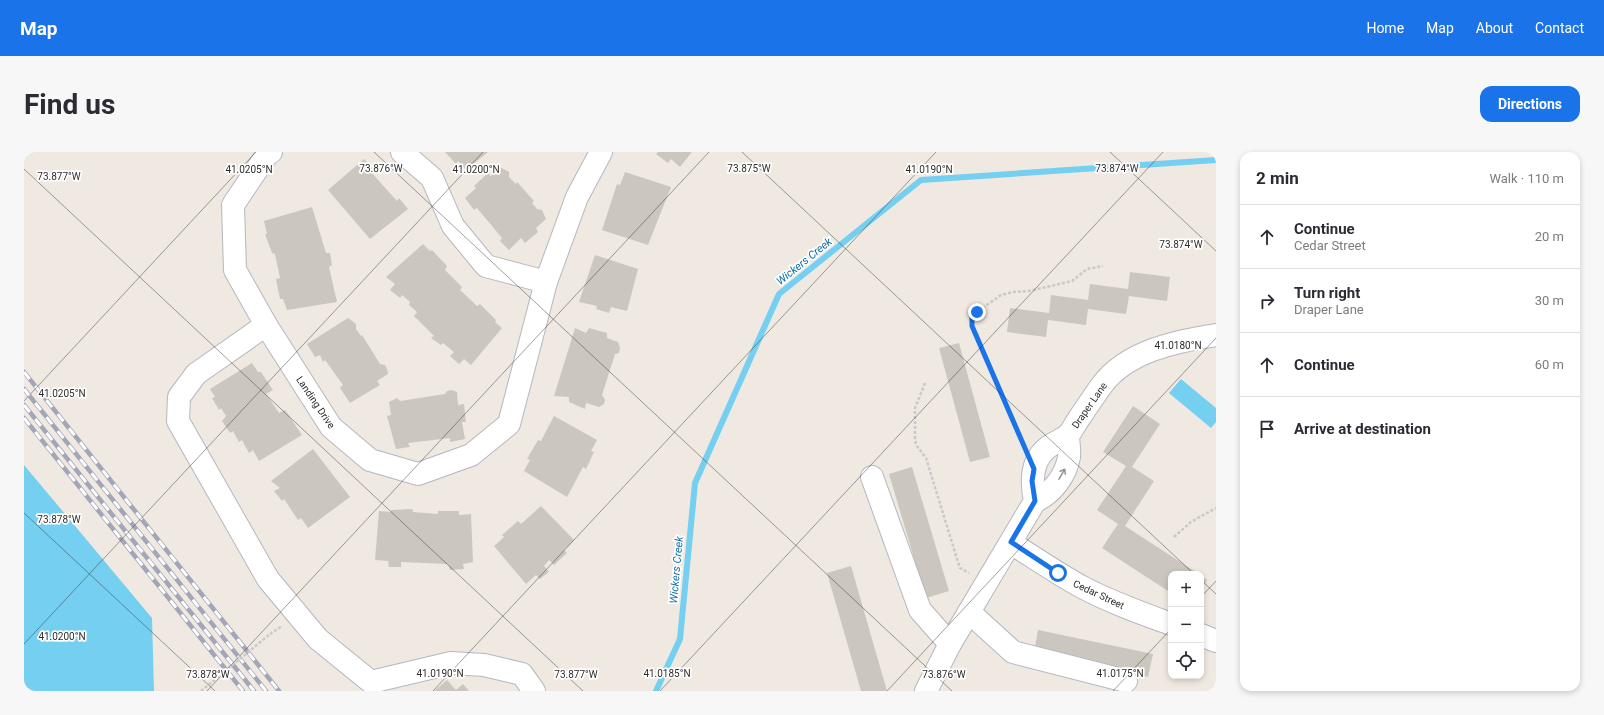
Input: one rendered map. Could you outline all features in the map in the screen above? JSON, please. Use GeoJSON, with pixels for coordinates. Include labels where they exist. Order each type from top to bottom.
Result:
{"type":"FeatureCollection","features":[{"type":"Feature","properties":{"kind":"street","name":"Landing Drive"},"geometry":{"type":"LineString","coordinates":[[271,152],[268,153],[233,205],[235,270],[266,325],[331,427],[370,460],[418,474],[471,456],[509,424],[546,282],[577,197],[601,152]]}},
{"type":"Feature","properties":{"kind":"street"},"geometry":{"type":"LineString","coordinates":[[402,152],[432,178],[453,226],[486,266],[546,282]]}},
{"type":"Feature","properties":{"kind":"street"},"geometry":{"type":"LineString","coordinates":[[266,325],[196,374],[179,397],[178,421],[268,579],[318,638],[372,682],[451,663],[484,665],[522,674],[534,691]]}},
{"type":"Feature","properties":{"kind":"street","name":"Draper Lane"},"geometry":{"type":"LineString","coordinates":[[1035,501],[1032,481],[1034,469],[1039,458],[1047,448],[1068,435],[1104,383],[1120,367],[1139,355],[1189,339],[1216,335]]}},
{"type":"Feature","properties":{"kind":"street"},"geometry":{"type":"LineString","coordinates":[[926,691],[950,644],[1035,501],[1045,497],[1056,484],[1066,467],[1069,456],[1068,435]]}},
{"type":"Feature","properties":{"kind":"street"},"geometry":{"type":"LineString","coordinates":[[872,477],[920,610],[950,644]]}},
{"type":"Feature","properties":{"kind":"street","name":"Cedar Street"},"geometry":{"type":"LineString","coordinates":[[1011,542],[1058,573],[1083,587],[1106,598],[1168,623]]}},
{"type":"Feature","properties":{"kind":"street"},"geometry":{"type":"LineString","coordinates":[[969,612],[1013,652],[1126,681]]}},
{"type":"Feature","properties":{"kind":"street"},"geometry":{"type":"LineString","coordinates":[[1204,636],[1216,641]]}},
{"type":"Feature","properties":{"kind":"path"},"geometry":{"type":"LineString","coordinates":[[1034,469],[972,326],[972,318],[977,312],[1001,294],[1029,291],[1072,282],[1087,269],[1103,266]]}},
{"type":"Feature","properties":{"kind":"path"},"geometry":{"type":"LineString","coordinates":[[925,383],[915,408],[916,445],[926,458],[960,568],[989,579]]}},
{"type":"Feature","properties":{"kind":"path"},"geometry":{"type":"LineString","coordinates":[[1174,537],[1191,522],[1216,508]]}},
{"type":"Feature","properties":{"kind":"path"},"geometry":{"type":"LineString","coordinates":[[201,691],[285,623]]}},
{"type":"Feature","properties":{"kind":"water"},"geometry":{"type":"Polygon","coordinates":[[[1181,379],[1216,408],[1216,422],[1211,428],[1169,393],[1181,379]]]}},
{"type":"Feature","properties":{"kind":"water"},"geometry":{"type":"Polygon","coordinates":[[[24,465],[152,618],[154,691],[24,691],[24,465]]]}},
{"type":"Feature","properties":{"kind":"building"},"geometry":{"type":"Polygon","coordinates":[[[445,152],[488,152],[466,170],[458,161],[456,164],[445,152]]]}},
{"type":"Feature","properties":{"kind":"building"},"geometry":{"type":"Polygon","coordinates":[[[658,152],[692,152],[680,167],[671,159],[668,163],[656,154],[658,152]]]}},
{"type":"Feature","properties":{"kind":"building"},"geometry":{"type":"Polygon","coordinates":[[[364,159],[373,169],[370,171],[397,201],[399,198],[408,209],[370,239],[328,190],[364,159]]]}},
{"type":"Feature","properties":{"kind":"building"},"geometry":{"type":"Polygon","coordinates":[[[500,167],[509,172],[509,177],[516,184],[517,182],[534,201],[532,203],[537,209],[542,210],[546,219],[536,228],[538,232],[525,243],[521,238],[509,250],[500,241],[502,238],[477,208],[474,210],[465,198],[476,188],[474,186],[488,173],[491,176],[500,167]]]}},
{"type":"Feature","properties":{"kind":"building"},"geometry":{"type":"Polygon","coordinates":[[[625,172],[671,187],[648,245],[602,230],[617,184],[620,185],[625,172]]]}},
{"type":"Feature","properties":{"kind":"building"},"geometry":{"type":"Polygon","coordinates":[[[312,207],[326,253],[330,253],[332,265],[329,267],[337,302],[287,310],[283,299],[280,299],[276,279],[280,278],[275,254],[272,253],[265,234],[267,234],[264,221],[312,207]]]}},
{"type":"Feature","properties":{"kind":"building"},"geometry":{"type":"Polygon","coordinates":[[[423,244],[430,251],[432,250],[447,266],[445,270],[462,287],[460,290],[477,306],[480,304],[502,328],[471,365],[464,359],[459,364],[450,356],[454,352],[443,343],[441,345],[431,338],[434,336],[414,316],[417,312],[409,305],[410,302],[402,295],[400,298],[390,290],[395,284],[386,277],[423,244]]]}},
{"type":"Feature","properties":{"kind":"building"},"geometry":{"type":"Polygon","coordinates":[[[595,255],[638,269],[627,311],[611,307],[609,313],[596,309],[597,306],[579,302],[595,255]]]}},
{"type":"Feature","properties":{"kind":"building"},"geometry":{"type":"Polygon","coordinates":[[[1130,272],[1170,277],[1167,301],[1129,296],[1126,314],[1088,309],[1086,325],[1048,320],[1046,337],[1007,332],[1010,308],[1049,313],[1051,295],[1088,300],[1090,284],[1128,289],[1130,272]]]}},
{"type":"Feature","properties":{"kind":"building"},"geometry":{"type":"Polygon","coordinates":[[[348,318],[356,324],[356,329],[361,336],[362,335],[380,364],[385,365],[388,374],[377,381],[380,385],[350,403],[340,388],[343,385],[325,360],[323,362],[320,355],[315,357],[307,344],[348,318]]]}},
{"type":"Feature","properties":{"kind":"building"},"geometry":{"type":"Polygon","coordinates":[[[575,328],[586,333],[589,328],[607,333],[607,338],[618,342],[620,348],[619,353],[615,354],[602,395],[605,400],[604,404],[599,407],[586,403],[585,409],[569,402],[569,397],[554,396],[575,328]]]}},
{"type":"Feature","properties":{"kind":"building"},"geometry":{"type":"Polygon","coordinates":[[[959,343],[990,457],[970,462],[939,348],[959,343]]]}},
{"type":"Feature","properties":{"kind":"building"},"geometry":{"type":"Polygon","coordinates":[[[252,363],[258,372],[261,372],[273,390],[266,394],[279,413],[285,410],[302,435],[259,461],[253,450],[249,453],[242,440],[239,442],[233,431],[230,433],[222,421],[226,416],[221,408],[219,410],[212,398],[215,397],[210,389],[252,363]]]}},
{"type":"Feature","properties":{"kind":"building"},"geometry":{"type":"Polygon","coordinates":[[[452,390],[457,392],[458,405],[464,404],[466,422],[462,422],[465,439],[450,442],[450,438],[408,443],[410,447],[396,449],[387,416],[391,415],[389,402],[397,398],[400,401],[445,394],[447,391],[452,390]]]}},
{"type":"Feature","properties":{"kind":"building"},"geometry":{"type":"Polygon","coordinates":[[[1133,406],[1160,424],[1132,467],[1154,481],[1125,526],[1194,571],[1168,571],[1168,591],[1102,548],[1118,524],[1097,510],[1126,466],[1103,452],[1133,406]]]}},
{"type":"Feature","properties":{"kind":"building"},"geometry":{"type":"Polygon","coordinates":[[[554,416],[597,440],[591,451],[594,452],[586,469],[583,467],[567,497],[524,471],[530,460],[527,459],[538,440],[541,441],[554,416]]]}},
{"type":"Feature","properties":{"kind":"building"},"geometry":{"type":"Polygon","coordinates":[[[313,449],[350,497],[308,528],[301,518],[298,520],[284,499],[282,501],[274,491],[280,488],[271,481],[313,449]]]}},
{"type":"Feature","properties":{"kind":"building"},"geometry":{"type":"Polygon","coordinates":[[[912,467],[949,591],[926,598],[889,474],[912,467]]]}},
{"type":"Feature","properties":{"kind":"building"},"geometry":{"type":"Polygon","coordinates":[[[541,506],[574,540],[564,550],[567,553],[554,565],[549,560],[544,566],[549,572],[540,579],[536,575],[526,584],[494,546],[504,537],[502,535],[518,521],[521,524],[541,506]]]}},
{"type":"Feature","properties":{"kind":"building"},"geometry":{"type":"Polygon","coordinates":[[[412,509],[413,512],[438,514],[438,511],[459,511],[459,515],[471,514],[473,562],[463,564],[464,569],[450,570],[448,564],[401,562],[401,567],[389,567],[388,561],[375,560],[379,511],[391,512],[391,510],[412,509]]]}},
{"type":"Feature","properties":{"kind":"building"},"geometry":{"type":"Polygon","coordinates":[[[851,566],[887,691],[861,691],[827,573],[851,566]]]}},
{"type":"Feature","properties":{"kind":"building"},"geometry":{"type":"Polygon","coordinates":[[[1204,578],[1207,580],[1204,585],[1204,578]]]}},
{"type":"Feature","properties":{"kind":"building"},"geometry":{"type":"Polygon","coordinates":[[[1038,630],[1153,654],[1148,677],[1034,652],[1038,630]]]}},
{"type":"Feature","properties":{"kind":"building"},"geometry":{"type":"Polygon","coordinates":[[[447,680],[456,690],[463,684],[469,691],[434,691],[447,680]]]}},
{"type":"Feature","properties":{"kind":"waterway","name":"Wickers Creek"},"geometry":{"type":"LineString","coordinates":[[656,691],[680,639],[695,483],[779,294],[921,180],[1216,160]]}},
{"type":"Feature","properties":{"kind":"railway"},"geometry":{"type":"LineString","coordinates":[[24,372],[279,691]]}},
{"type":"Feature","properties":{"kind":"railway"},"geometry":{"type":"LineString","coordinates":[[24,389],[266,691]]}},
{"type":"Feature","properties":{"kind":"railway"},"geometry":{"type":"LineString","coordinates":[[24,405],[254,691]]}},
{"type":"Feature","properties":{"kind":"railway"},"geometry":{"type":"LineString","coordinates":[[24,418],[243,691]]}},
{"type":"Feature","properties":{"kind":"route"},"geometry":{"type":"LineString","coordinates":[[977,312],[972,318],[972,326],[1034,469],[1032,481],[1035,501],[1011,542],[1058,573]]}}]}
